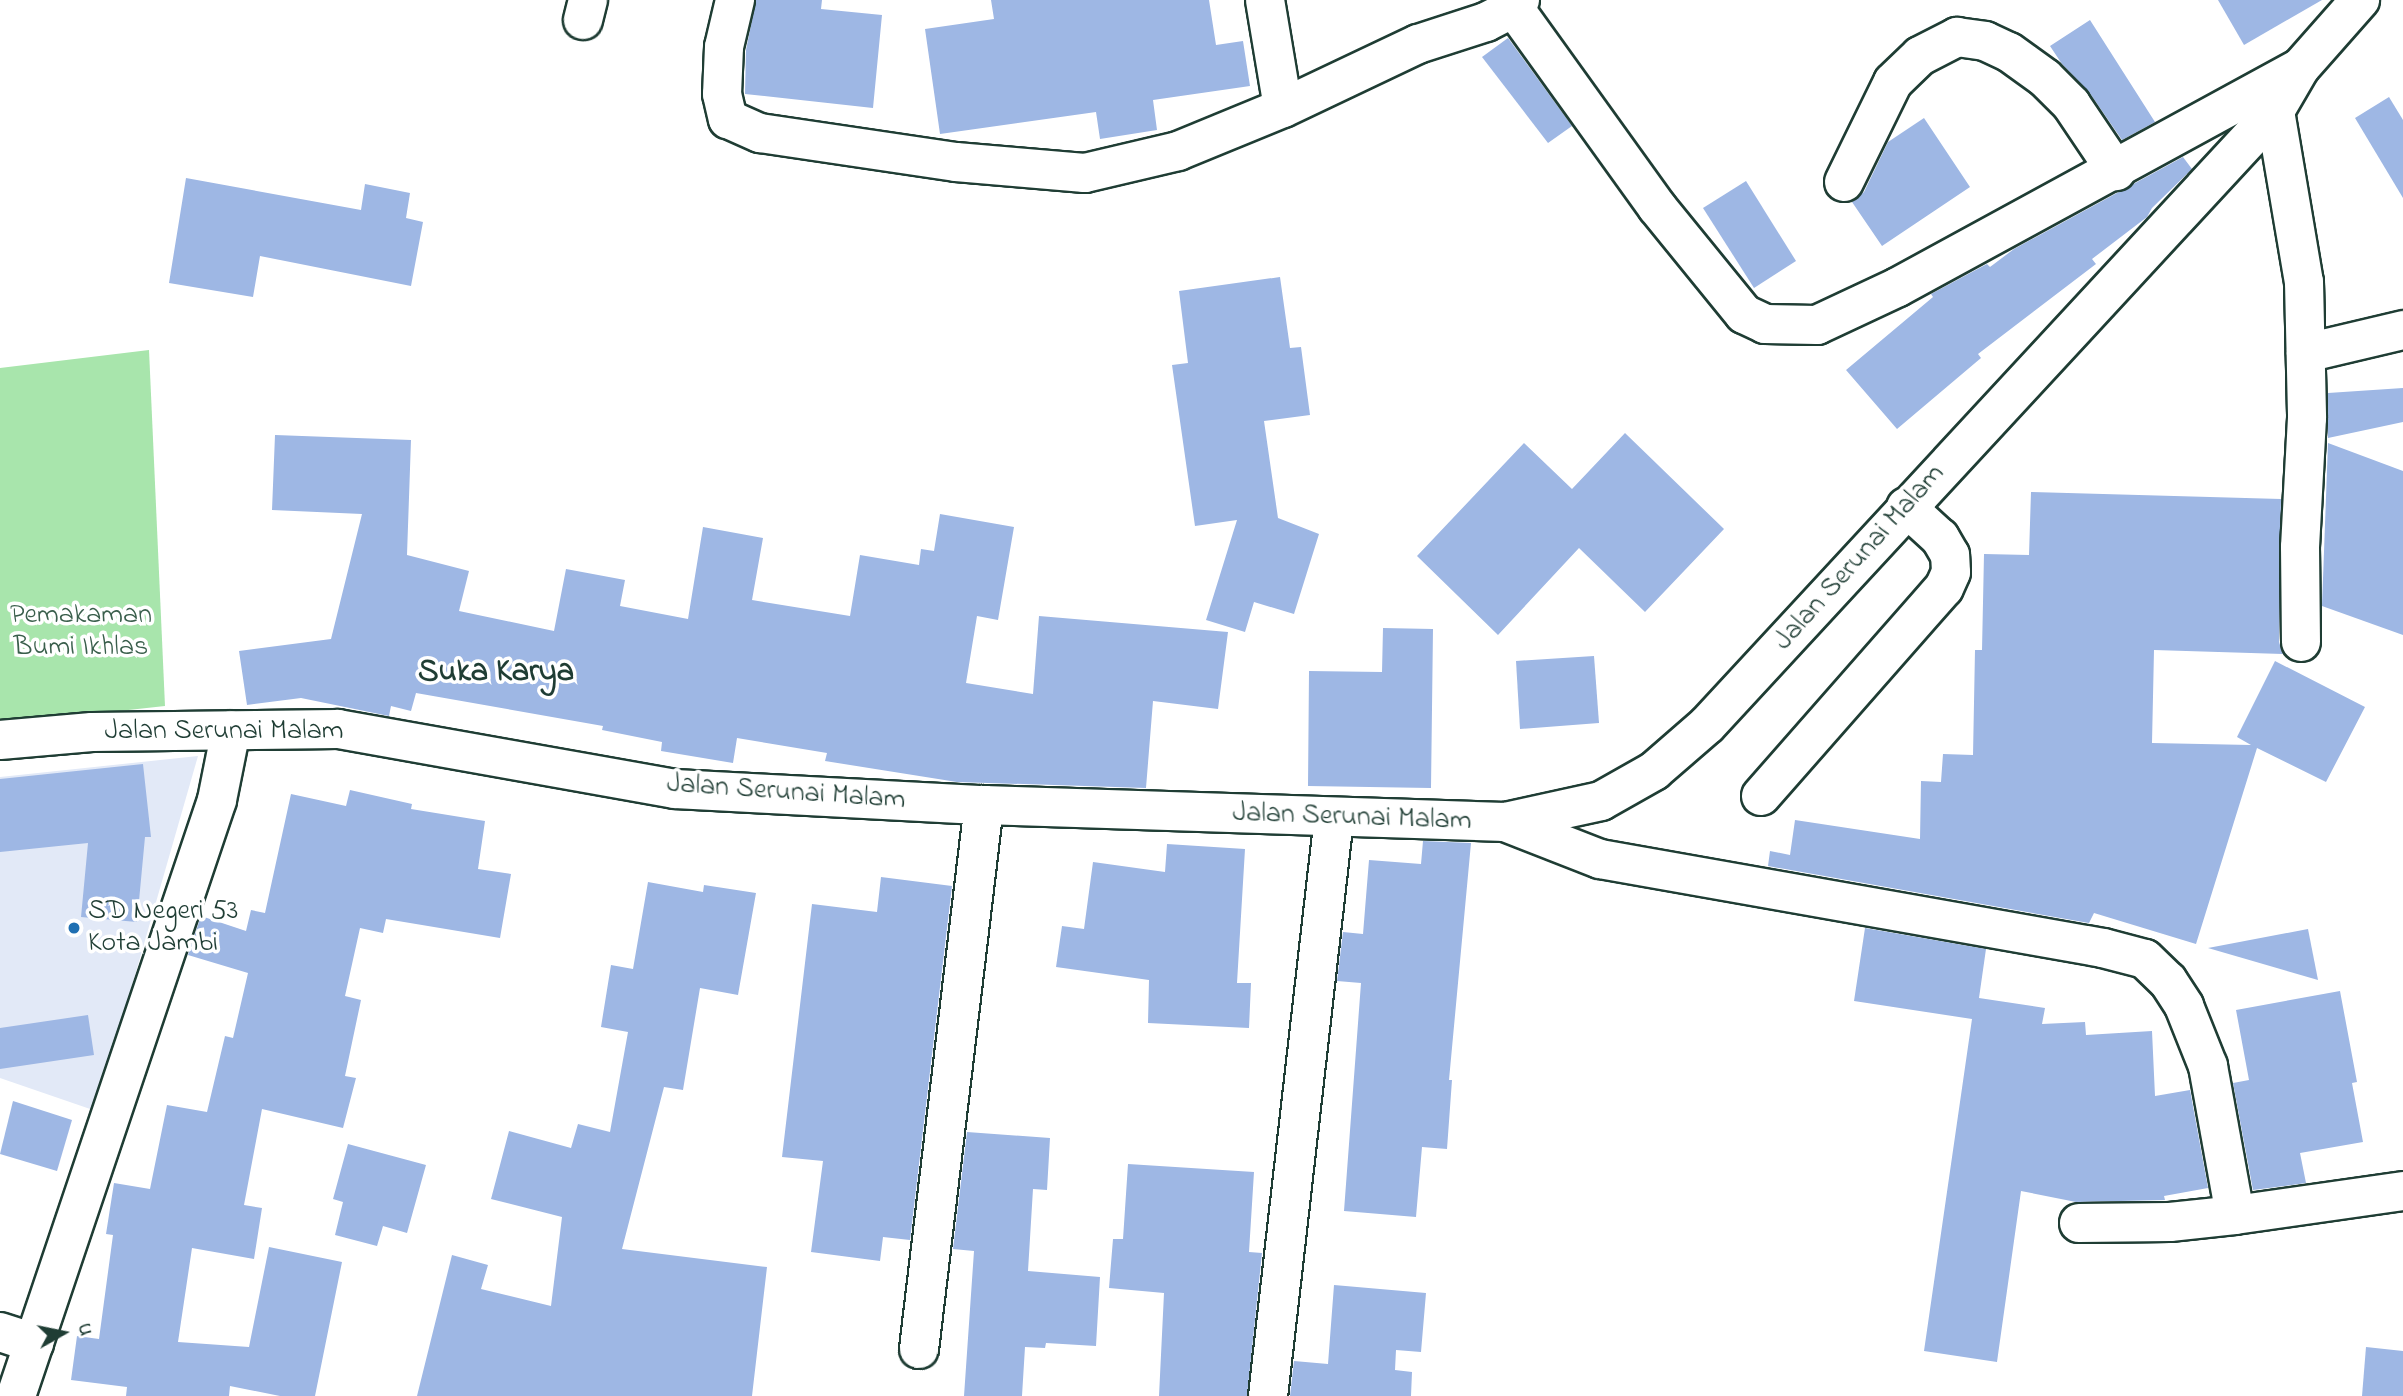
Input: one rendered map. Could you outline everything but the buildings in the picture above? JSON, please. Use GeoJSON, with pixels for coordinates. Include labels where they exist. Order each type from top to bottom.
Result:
{"type":"FeatureCollection","features":[{"type":"Feature","properties":{"kind":"street"},"geometry":{"type":"LineString","coordinates":[[735,0],[724,47],[723,107],[728,120],[760,133],[956,162],[1085,173],[1178,151],[1283,108],[1418,44],[1486,22],[1517,4],[1657,207],[1744,314],[1765,324],[1817,324],[1898,286],[2116,171],[2300,68]]}},
{"type":"Feature","properties":{"kind":"street"},"geometry":{"type":"LineString","coordinates":[[1265,0],[1283,108]]}},
{"type":"Feature","properties":{"kind":"street","name":"Jalan Serunai Malam"},"geometry":{"type":"LineString","coordinates":[[0,740],[92,732],[338,729],[675,789],[984,805],[1505,822],[1601,801],[1654,771],[1707,725],[2275,111],[2300,68],[2360,0]]}},
{"type":"Feature","properties":{"kind":"street"},"geometry":{"type":"LineString","coordinates":[[1844,182],[1893,82],[1920,56],[1957,37],[1985,41],[2009,52],[2045,78],[2071,104],[2116,171]]}},
{"type":"Feature","properties":{"kind":"street"},"geometry":{"type":"LineString","coordinates":[[2275,111],[2304,282],[2307,418],[2300,547],[2301,642]]}},
{"type":"Feature","properties":{"kind":"street"},"geometry":{"type":"LineString","coordinates":[[2306,353],[2403,330]]}},
{"type":"Feature","properties":{"kind":"street"},"geometry":{"type":"LineString","coordinates":[[1761,796],[1944,588],[1951,572],[1950,555],[1940,538],[1906,507]]}},
{"type":"Feature","properties":{"kind":"street"},"geometry":{"type":"LineString","coordinates":[[16,1396],[17,1338],[217,800],[231,730]]}},
{"type":"Feature","properties":{"kind":"street"},"geometry":{"type":"LineString","coordinates":[[919,1349],[984,805]]}},
{"type":"Feature","properties":{"kind":"street"},"geometry":{"type":"LineString","coordinates":[[1268,1396],[1334,818]]}},
{"type":"Feature","properties":{"kind":"street"},"geometry":{"type":"LineString","coordinates":[[1505,822],[1600,859],[2103,948],[2145,959],[2168,981],[2184,1006],[2208,1066],[2235,1216]]}},
{"type":"Feature","properties":{"kind":"street"},"geometry":{"type":"LineString","coordinates":[[2079,1223],[2170,1222],[2235,1216],[2403,1191]]}},
{"type":"Feature","properties":{"kind":"shaded area","name":"SD Negeri 53 Kota Jambi"},"geometry":{"type":"Polygon","coordinates":[[[198,756],[96,1111],[0,1078],[0,777],[198,756]]]}},
{"type":"Feature","properties":{"kind":"green space","name":"Pemakaman Bumi Ikhlas"},"geometry":{"type":"Polygon","coordinates":[[[149,350],[165,706],[0,724],[0,368],[149,350]]]}},
{"type":"Feature","properties":{"kind":"place","name":"SD Negeri 53 Kota Jambi"},"geometry":{"type":"Point","coordinates":[74,928]}},
{"type":"Feature","properties":{"kind":"district","name":"Suka Karya"},"geometry":{"type":"Point","coordinates":[496,673]}}]}
